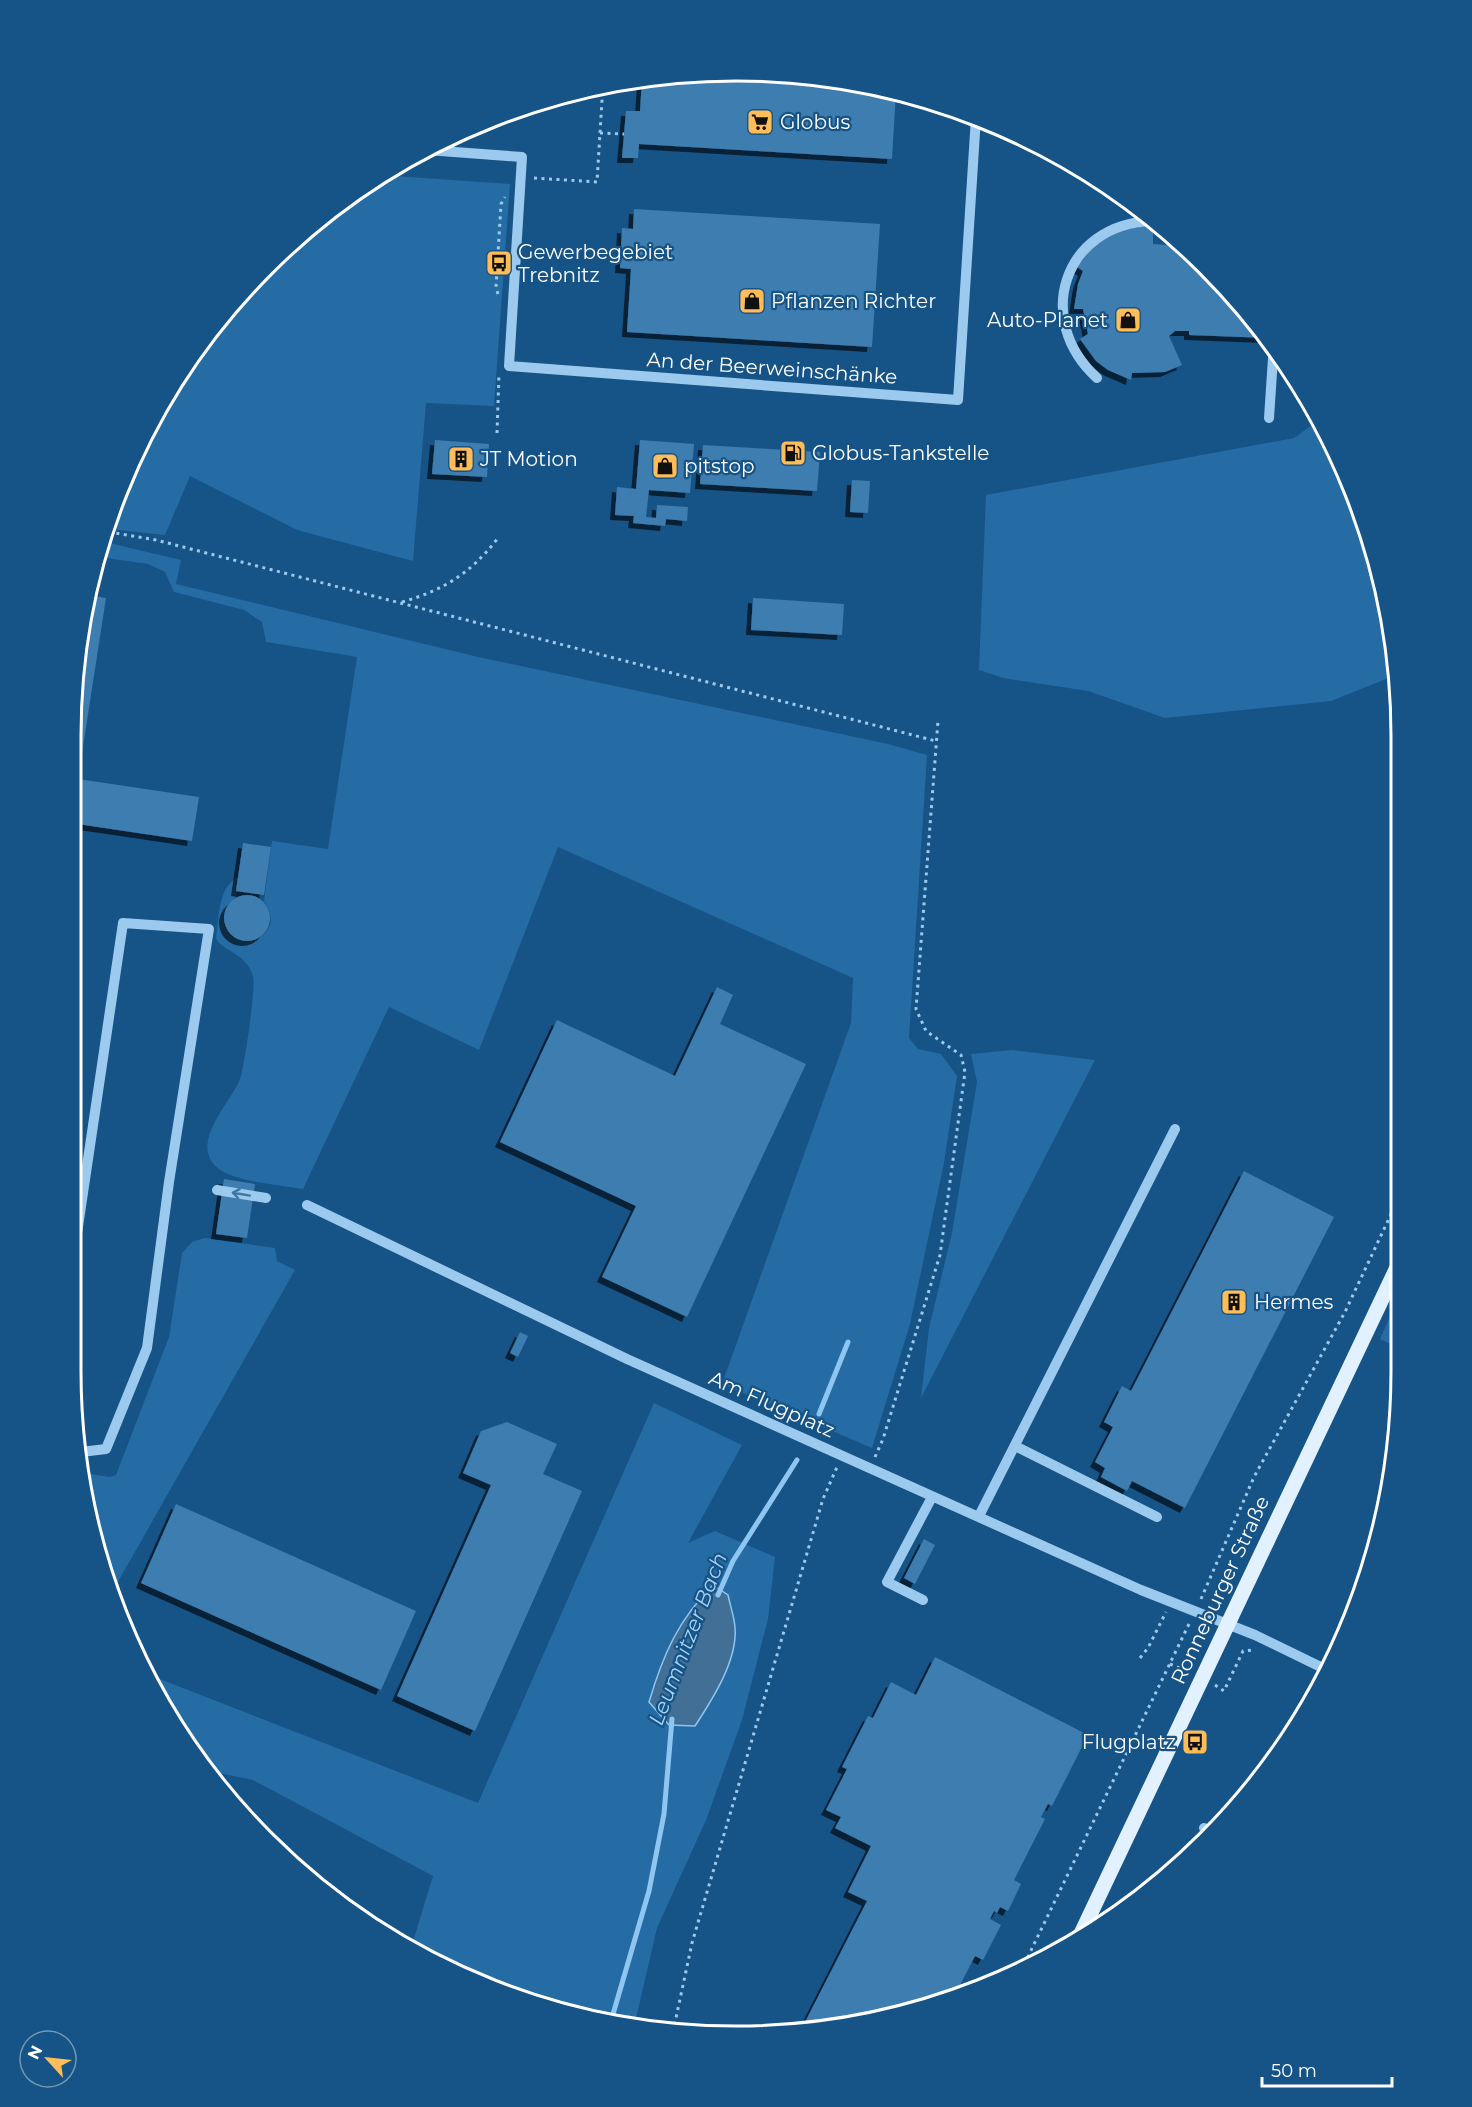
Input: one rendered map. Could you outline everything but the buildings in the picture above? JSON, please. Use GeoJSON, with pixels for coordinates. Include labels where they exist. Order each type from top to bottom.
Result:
{"type":"FeatureCollection","features":[{"type":"Feature","properties":{"kind":"main road","name":"Ronneburger Straße"},"geometry":{"type":"LineString","coordinates":[[1085,1925],[1391,1279]]}},
{"type":"Feature","properties":{"kind":"street","name":"An der Beerweinschänke"},"geometry":{"type":"LineString","coordinates":[[442,151],[522,157],[509,366],[958,400],[975,127]]}},
{"type":"Feature","properties":{"kind":"street"},"geometry":{"type":"LineString","coordinates":[[1097,378],[1080,360],[1067,338],[1062,304],[1064,287],[1070,270],[1090,243],[1120,225],[1142,222]]}},
{"type":"Feature","properties":{"kind":"street"},"geometry":{"type":"LineString","coordinates":[[1269,418],[1273,361]]}},
{"type":"Feature","properties":{"kind":"street"},"geometry":{"type":"LineString","coordinates":[[81,1201],[123,923],[209,929],[169,1182],[147,1348],[106,1449],[86,1451]]}},
{"type":"Feature","properties":{"kind":"street"},"geometry":{"type":"LineString","coordinates":[[979,1516],[1175,1129]]}},
{"type":"Feature","properties":{"kind":"street"},"geometry":{"type":"LineString","coordinates":[[217,1190],[266,1198]]}},
{"type":"Feature","properties":{"kind":"street","name":"Am Flugplatz"},"geometry":{"type":"LineString","coordinates":[[308,1205],[597,1345],[932,1497],[1171,1602],[1228,1624],[1320,1667]]}},
{"type":"Feature","properties":{"kind":"street"},"geometry":{"type":"LineString","coordinates":[[1015,1446],[1157,1517]]}},
{"type":"Feature","properties":{"kind":"street"},"geometry":{"type":"LineString","coordinates":[[923,1600],[887,1582],[932,1497]]}},
{"type":"Feature","properties":{"kind":"path"},"geometry":{"type":"LineString","coordinates":[[521,177],[597,182],[602,95]]}},
{"type":"Feature","properties":{"kind":"path"},"geometry":{"type":"LineString","coordinates":[[600,133],[624,134]]}},
{"type":"Feature","properties":{"kind":"path"},"geometry":{"type":"LineString","coordinates":[[114,533],[156,540],[936,741]]}},
{"type":"Feature","properties":{"kind":"path"},"geometry":{"type":"LineString","coordinates":[[399,602],[429,594],[451,584],[469,572],[498,538]]}},
{"type":"Feature","properties":{"kind":"path"},"geometry":{"type":"LineString","coordinates":[[870,1468],[883,1439],[940,1255],[965,1072],[961,1055],[926,1031],[916,1009],[938,721]]}},
{"type":"Feature","properties":{"kind":"path"},"geometry":{"type":"LineString","coordinates":[[1029,1956],[1195,1611],[1254,1477],[1345,1312],[1391,1214]]}},
{"type":"Feature","properties":{"kind":"path"},"geometry":{"type":"LineString","coordinates":[[675,2023],[692,1943],[823,1499],[842,1455]]}},
{"type":"Feature","properties":{"kind":"path"},"geometry":{"type":"LineString","coordinates":[[1140,1658],[1148,1648],[1171,1602]]}},
{"type":"Feature","properties":{"kind":"path"},"geometry":{"type":"LineString","coordinates":[[1170,1664],[1203,1678],[1224,1691],[1243,1651],[1254,1650]]}},
{"type":"Feature","properties":{"kind":"shaded area"},"geometry":{"type":"Polygon","coordinates":[[[397,176],[510,184],[494,406],[426,403],[413,561],[297,530],[190,476],[165,535],[115,529],[149,446],[191,372],[216,337],[273,273],[337,216],[397,176]]]}},
{"type":"Feature","properties":{"kind":"shaded area"},"geometry":{"type":"Polygon","coordinates":[[[1312,425],[1341,485],[1369,566],[1388,678],[1331,701],[1165,718],[1088,691],[1003,678],[979,670],[986,495],[1294,438],[1312,425]]]}},
{"type":"Feature","properties":{"kind":"shaded area"},"geometry":{"type":"Polygon","coordinates":[[[110,543],[181,560],[176,584],[474,656],[888,744],[927,755],[909,1038],[918,1049],[941,1054],[957,1076],[944,1163],[910,1324],[872,1448],[722,1384],[851,1023],[853,978],[558,847],[479,1050],[389,1007],[303,1189],[236,1177],[219,1169],[210,1159],[207,1147],[209,1135],[241,1076],[254,983],[250,968],[245,962],[216,938],[223,895],[231,882],[238,877],[236,896],[227,907],[224,916],[225,929],[232,937],[253,940],[263,935],[269,927],[270,915],[264,901],[272,841],[328,849],[357,657],[266,642],[262,622],[244,610],[174,592],[165,572],[148,564],[106,558],[110,543]]]}},
{"type":"Feature","properties":{"kind":"shaded area"},"geometry":{"type":"Polygon","coordinates":[[[1012,1050],[1095,1060],[921,1398],[929,1328],[952,1233],[977,1082],[971,1054],[1012,1050]]]}},
{"type":"Feature","properties":{"kind":"shaded area"},"geometry":{"type":"Polygon","coordinates":[[[205,1238],[275,1248],[277,1261],[295,1270],[117,1584],[103,1541],[90,1474],[110,1477],[116,1475],[169,1337],[182,1253],[192,1242],[205,1238]]]}},
{"type":"Feature","properties":{"kind":"shaded area"},"geometry":{"type":"Polygon","coordinates":[[[1391,1314],[1391,1344],[1380,1339],[1391,1314]]]}},
{"type":"Feature","properties":{"kind":"shaded area"},"geometry":{"type":"Polygon","coordinates":[[[654,1403],[742,1445],[688,1543],[715,1531],[775,1557],[768,1619],[742,1720],[706,1820],[657,1928],[636,2018],[566,2004],[525,1991],[485,1976],[413,1941],[433,1876],[253,1780],[218,1773],[191,1735],[158,1678],[478,1803],[654,1403]]]}},
{"type":"Feature","properties":{"kind":"water"},"geometry":{"type":"Polygon","coordinates":[[[713,1585],[728,1595],[733,1615],[735,1640],[728,1666],[695,1726],[669,1725],[649,1702],[654,1685],[681,1625],[713,1585]]]}},
{"type":"Feature","properties":{"kind":"waterway","name":"Leumnitzer Bach"},"geometry":{"type":"LineString","coordinates":[[819,1414],[848,1342]]}},
{"type":"Feature","properties":{"kind":"waterway","name":"Leumnitzer Bach"},"geometry":{"type":"LineString","coordinates":[[718,1595],[733,1561],[797,1460]]}},
{"type":"Feature","properties":{"kind":"waterway","name":"Leumnitzer Bach"},"geometry":{"type":"LineString","coordinates":[[613,2014],[649,1891],[664,1814],[672,1719]]}},
{"type":"Feature","properties":{"kind":"place","name":"Globus"},"geometry":{"type":"Point","coordinates":[760,122]}},
{"type":"Feature","properties":{"kind":"place","name":"Gewerbegebiet Trebnitz"},"geometry":{"type":"Point","coordinates":[499,263]}},
{"type":"Feature","properties":{"kind":"place","name":"Pflanzen Richter"},"geometry":{"type":"Point","coordinates":[752,301]}},
{"type":"Feature","properties":{"kind":"place","name":"Auto-Planet"},"geometry":{"type":"Point","coordinates":[1128,320]}},
{"type":"Feature","properties":{"kind":"place","name":"Globus-Tankstelle"},"geometry":{"type":"Point","coordinates":[793,453]}},
{"type":"Feature","properties":{"kind":"place","name":"JT Motion"},"geometry":{"type":"Point","coordinates":[461,459]}},
{"type":"Feature","properties":{"kind":"place","name":"pitstop"},"geometry":{"type":"Point","coordinates":[665,466]}},
{"type":"Feature","properties":{"kind":"place","name":"Hermes"},"geometry":{"type":"Point","coordinates":[1234,1302]}},
{"type":"Feature","properties":{"kind":"place","name":"Flugplatz"},"geometry":{"type":"Point","coordinates":[1195,1742]}}]}
